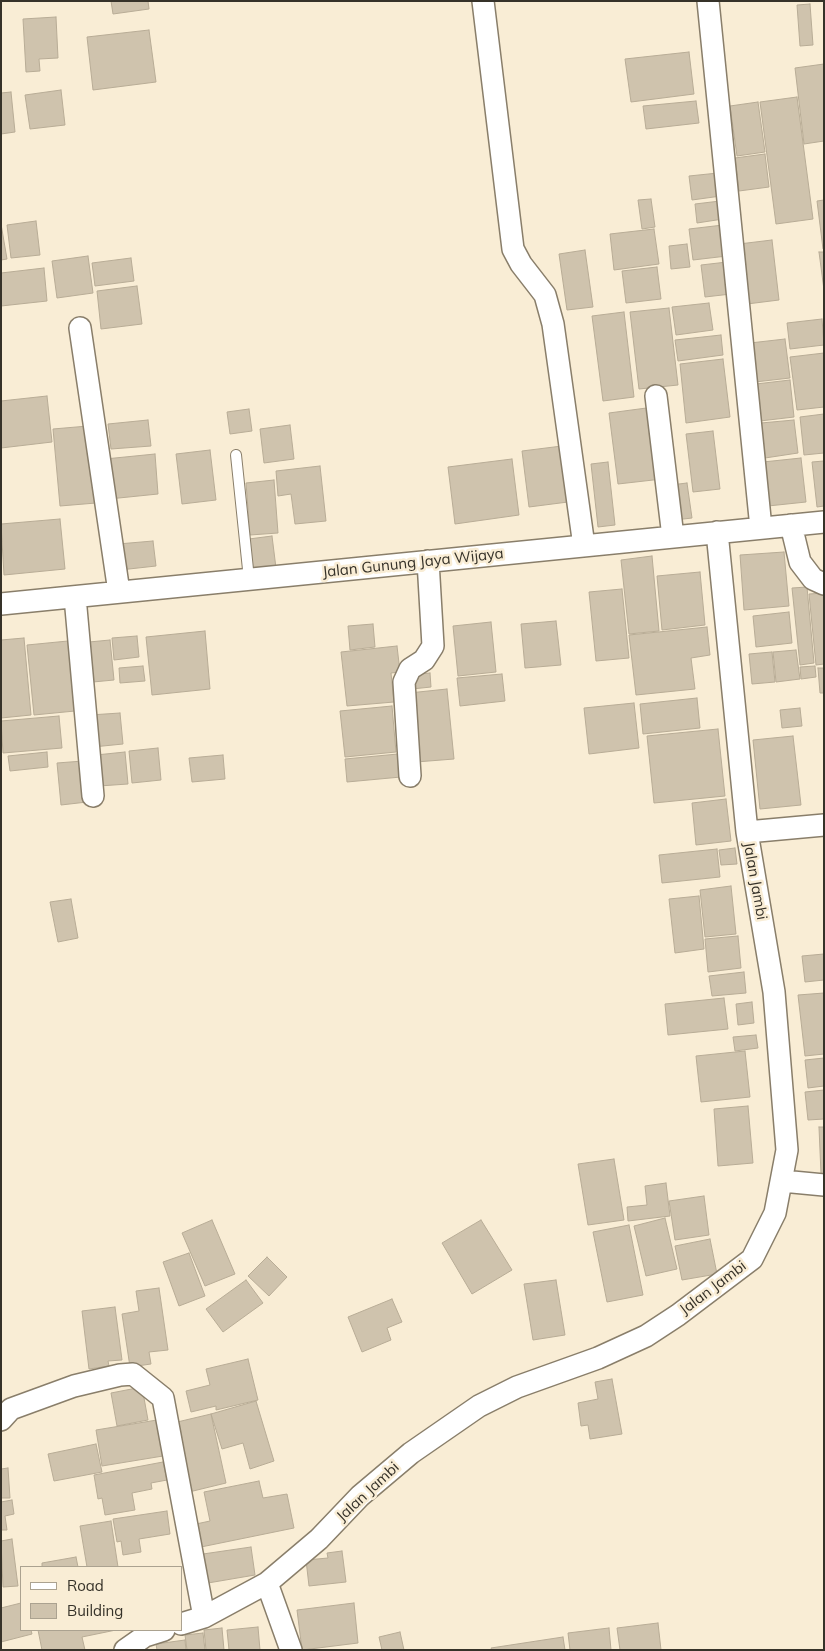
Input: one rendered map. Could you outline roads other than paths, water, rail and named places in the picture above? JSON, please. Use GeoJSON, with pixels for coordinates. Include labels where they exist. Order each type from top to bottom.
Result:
{"type":"FeatureCollection","features":[{"type":"Feature","properties":{"kind":"street"},"geometry":{"type":"LineString","coordinates":[[483,1],[513,249],[521,264],[545,295],[553,324],[584,546]]}},
{"type":"Feature","properties":{"kind":"street"},"geometry":{"type":"LineString","coordinates":[[708,1],[761,528]]}},
{"type":"Feature","properties":{"kind":"street"},"geometry":{"type":"LineString","coordinates":[[80,328],[120,592]]}},
{"type":"Feature","properties":{"kind":"street"},"geometry":{"type":"LineString","coordinates":[[656,396],[673,537]]}},
{"type":"Feature","properties":{"kind":"street","name":"Jalan Gunung Jaya Wijaya"},"geometry":{"type":"LineString","coordinates":[[1,604],[824,522]]}},
{"type":"Feature","properties":{"kind":"street"},"geometry":{"type":"LineString","coordinates":[[791,525],[800,562],[813,579],[824,584]]}},
{"type":"Feature","properties":{"kind":"street","name":"Jalan Jambi"},"geometry":{"type":"LineString","coordinates":[[182,1624],[204,1618],[267,1583],[319,1540],[360,1496],[411,1453],[480,1406],[517,1387],[598,1358],[646,1336],[678,1315],[752,1259],[775,1213],[787,1150],[774,992],[746,832],[716,532]]}},
{"type":"Feature","properties":{"kind":"street"},"geometry":{"type":"LineString","coordinates":[[410,776],[404,682],[410,669],[424,660],[433,646],[428,561]]}},
{"type":"Feature","properties":{"kind":"street"},"geometry":{"type":"LineString","coordinates":[[75,597],[93,796]]}},
{"type":"Feature","properties":{"kind":"street"},"geometry":{"type":"LineString","coordinates":[[746,832],[824,825]]}},
{"type":"Feature","properties":{"kind":"street"},"geometry":{"type":"LineString","coordinates":[[782,1181],[824,1185]]}},
{"type":"Feature","properties":{"kind":"street"},"geometry":{"type":"LineString","coordinates":[[1,1420],[11,1409],[74,1386],[120,1375],[133,1374],[163,1398],[204,1618]]}},
{"type":"Feature","properties":{"kind":"street"},"geometry":{"type":"LineString","coordinates":[[267,1583],[292,1650]]}},
{"type":"Feature","properties":{"kind":"street"},"geometry":{"type":"LineString","coordinates":[[125,1650],[145,1636],[161,1631]]}},
{"type":"Feature","properties":{"kind":"lane"},"geometry":{"type":"LineString","coordinates":[[236,455],[249,579]]}}]}
